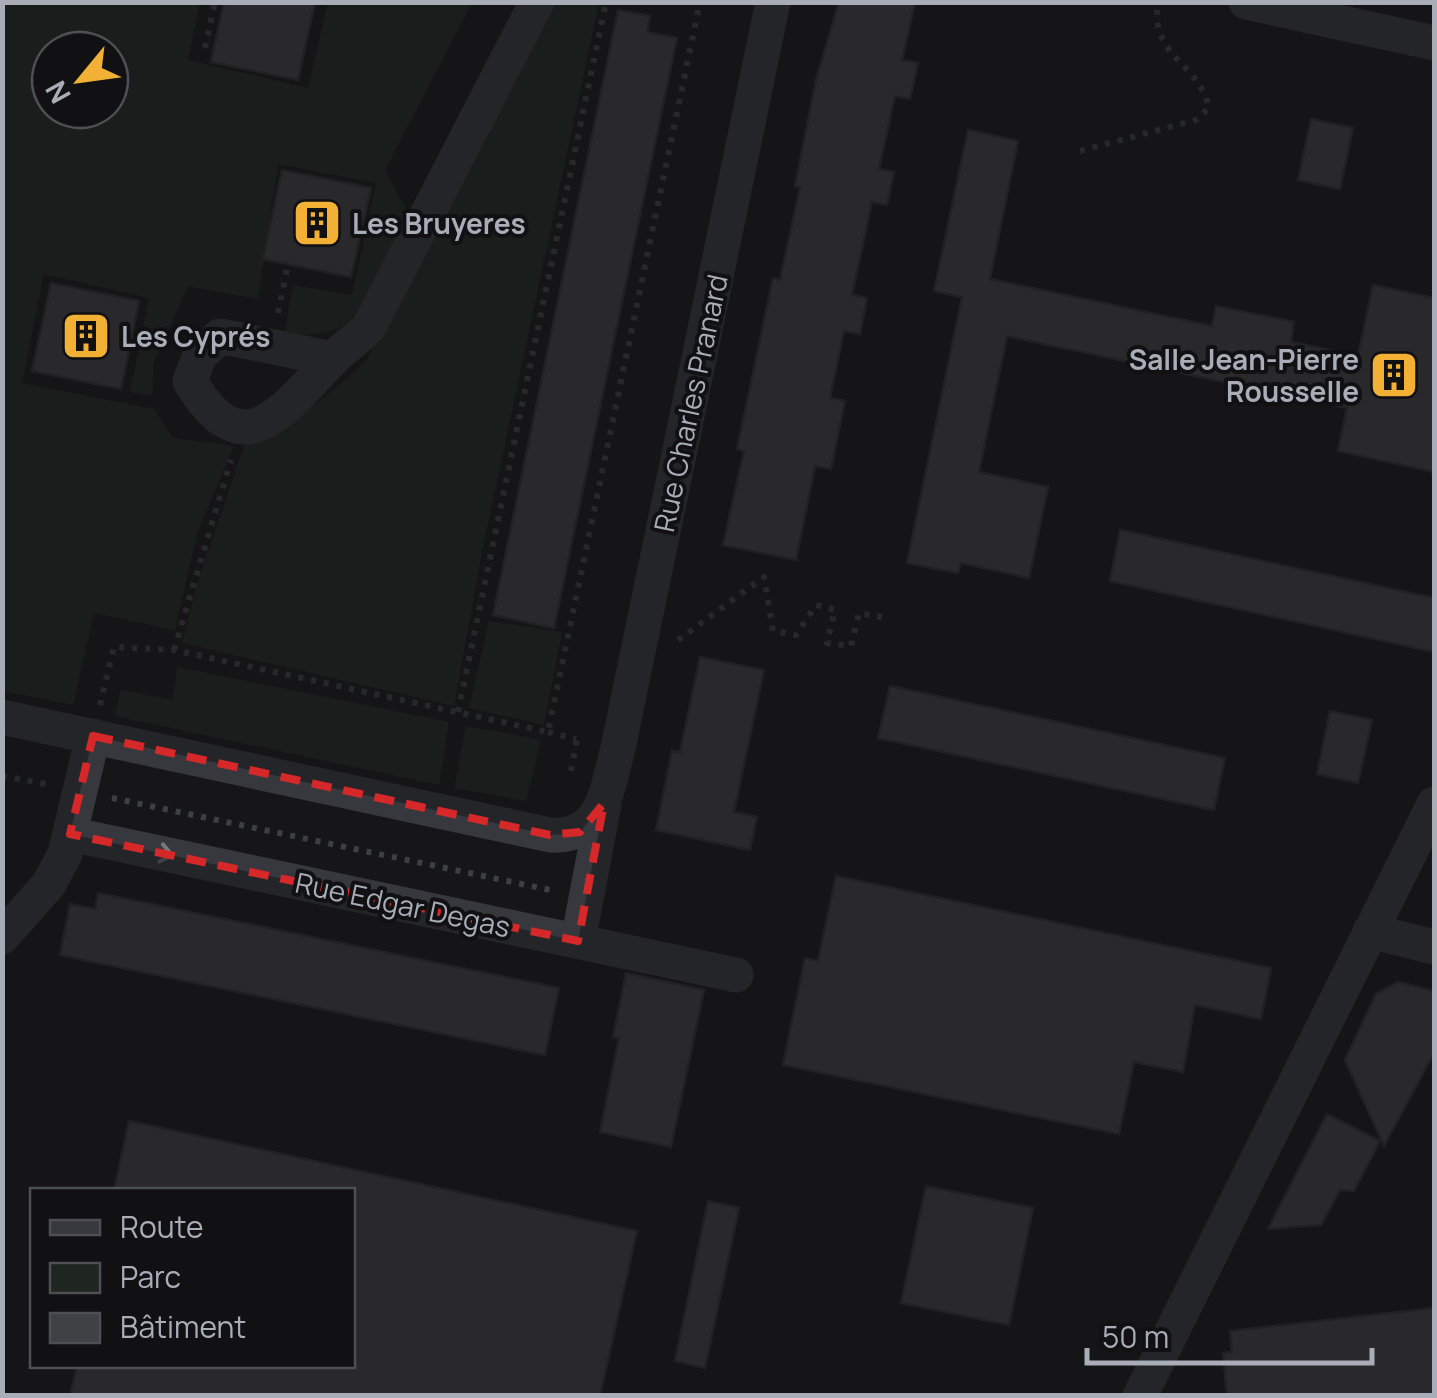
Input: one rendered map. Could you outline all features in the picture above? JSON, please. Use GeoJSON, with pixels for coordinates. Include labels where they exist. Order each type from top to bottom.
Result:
{"type":"FeatureCollection","features":[{"type":"Feature","properties":{"kind":"street"},"geometry":{"type":"LineString","coordinates":[[332,359],[220,336],[200,355],[190,381],[208,412],[240,430],[277,415],[358,338],[377,313],[537,2]]}},
{"type":"Feature","properties":{"kind":"street","name":"Rue Charles Pranard"},"geometry":{"type":"LineString","coordinates":[[578,941],[595,815],[772,2]]}},
{"type":"Feature","properties":{"kind":"street"},"geometry":{"type":"LineString","coordinates":[[1246,2],[1434,43]]}},
{"type":"Feature","properties":{"kind":"street"},"geometry":{"type":"LineString","coordinates":[[2,718],[550,834],[574,834],[595,815]]}},
{"type":"Feature","properties":{"kind":"street"},"geometry":{"type":"LineString","coordinates":[[2,937],[49,884],[70,834],[80,791],[107,740]]}},
{"type":"Feature","properties":{"kind":"street"},"geometry":{"type":"LineString","coordinates":[[1140,1396],[1434,804]]}},
{"type":"Feature","properties":{"kind":"street","name":"Rue Edgar Degas"},"geometry":{"type":"LineString","coordinates":[[70,834],[736,975]]}},
{"type":"Feature","properties":{"kind":"street"},"geometry":{"type":"LineString","coordinates":[[1370,930],[1434,947]]}},
{"type":"Feature","properties":{"kind":"path"},"geometry":{"type":"LineString","coordinates":[[205,48],[215,2]]}},
{"type":"Feature","properties":{"kind":"path"},"geometry":{"type":"LineString","coordinates":[[458,712],[606,2]]}},
{"type":"Feature","properties":{"kind":"path"},"geometry":{"type":"LineString","coordinates":[[107,740],[96,720],[114,647],[174,650],[548,732],[700,2]]}},
{"type":"Feature","properties":{"kind":"path"},"geometry":{"type":"LineString","coordinates":[[1080,151],[1196,120],[1209,108],[1205,90],[1166,47],[1155,26],[1158,2]]}},
{"type":"Feature","properties":{"kind":"path"},"geometry":{"type":"LineString","coordinates":[[271,344],[287,269]]}},
{"type":"Feature","properties":{"kind":"path"},"geometry":{"type":"LineString","coordinates":[[174,650],[240,430]]}},
{"type":"Feature","properties":{"kind":"path"},"geometry":{"type":"LineString","coordinates":[[669,646],[764,577],[774,632],[796,634],[816,605],[835,610],[827,643],[852,646],[859,613],[882,617]]}},
{"type":"Feature","properties":{"kind":"path"},"geometry":{"type":"LineString","coordinates":[[2,776],[586,898]]}},
{"type":"Feature","properties":{"kind":"highlighted area"},"geometry":{"type":"Polygon","coordinates":[[[93,736],[550,835],[580,832],[604,803],[578,941],[70,834],[93,736]]]}},
{"type":"Feature","properties":{"kind":"green space"},"geometry":{"type":"Polygon","coordinates":[[[2,3],[200,3],[188,60],[308,88],[328,3],[472,3],[385,170],[407,211],[369,297],[346,324],[332,331],[284,336],[293,285],[352,295],[376,183],[278,164],[258,299],[188,286],[154,362],[152,396],[130,392],[149,298],[44,274],[22,383],[154,409],[173,438],[234,446],[197,534],[175,630],[94,613],[73,705],[3,691],[2,3]]]}},
{"type":"Feature","properties":{"kind":"green space"},"geometry":{"type":"Polygon","coordinates":[[[553,3],[599,3],[483,547],[454,706],[182,643],[197,584],[245,443],[310,408],[366,361],[553,3]]]}},
{"type":"Feature","properties":{"kind":"green space"},"geometry":{"type":"Polygon","coordinates":[[[489,621],[562,632],[544,725],[469,708],[489,621]]]}},
{"type":"Feature","properties":{"kind":"green space"},"geometry":{"type":"Polygon","coordinates":[[[177,667],[449,722],[439,785],[115,716],[120,690],[173,700],[177,667]]]}},
{"type":"Feature","properties":{"kind":"green space"},"geometry":{"type":"Polygon","coordinates":[[[466,726],[541,740],[526,801],[454,788],[466,726]]]}},
{"type":"Feature","properties":{"kind":"building"},"geometry":{"type":"Polygon","coordinates":[[[224,2],[315,2],[298,80],[211,62],[224,2]]]}},
{"type":"Feature","properties":{"kind":"building"},"geometry":{"type":"Polygon","coordinates":[[[839,2],[915,2],[902,60],[918,63],[910,99],[895,96],[879,169],[894,172],[887,205],[872,202],[852,295],[867,298],[860,334],[844,331],[830,398],[845,401],[831,469],[815,466],[796,560],[723,545],[744,451],[737,449],[773,278],[780,280],[800,187],[795,186],[816,80],[839,2]]]}},
{"type":"Feature","properties":{"kind":"building"},"geometry":{"type":"Polygon","coordinates":[[[618,10],[650,16],[647,32],[677,38],[554,628],[493,615],[618,10]]]}},
{"type":"Feature","properties":{"kind":"building"},"geometry":{"type":"Polygon","coordinates":[[[1311,119],[1353,128],[1340,189],[1298,180],[1311,119]]]}},
{"type":"Feature","properties":{"kind":"building"},"geometry":{"type":"Polygon","coordinates":[[[968,130],[1018,141],[990,279],[1212,326],[1216,306],[1294,322],[1291,342],[1358,356],[1373,285],[1434,298],[1434,472],[1338,451],[1347,408],[1007,336],[979,472],[1048,487],[1029,578],[961,563],[958,573],[907,563],[962,297],[934,291],[968,130]]]}},
{"type":"Feature","properties":{"kind":"building","name":"Les Bruyeres"},"geometry":{"type":"Polygon","coordinates":[[[282,170],[371,188],[351,277],[263,259],[282,170]]]}},
{"type":"Feature","properties":{"kind":"building","name":"Les Cyprés"},"geometry":{"type":"Polygon","coordinates":[[[51,283],[139,301],[121,389],[32,371],[51,283]]]}},
{"type":"Feature","properties":{"kind":"building"},"geometry":{"type":"Polygon","coordinates":[[[1120,530],[1434,598],[1434,652],[1110,581],[1120,530]]]}},
{"type":"Feature","properties":{"kind":"building"},"geometry":{"type":"Polygon","coordinates":[[[700,657],[764,670],[734,812],[757,817],[750,850],[656,830],[672,751],[680,752],[700,657]]]}},
{"type":"Feature","properties":{"kind":"building"},"geometry":{"type":"Polygon","coordinates":[[[890,686],[1225,758],[1214,810],[878,738],[890,686]]]}},
{"type":"Feature","properties":{"kind":"building"},"geometry":{"type":"Polygon","coordinates":[[[1330,711],[1372,720],[1358,783],[1317,774],[1330,711]]]}},
{"type":"Feature","properties":{"kind":"building"},"geometry":{"type":"Polygon","coordinates":[[[836,876],[1271,968],[1261,1019],[1195,1005],[1183,1072],[1134,1062],[1119,1134],[783,1065],[805,958],[818,961],[836,876]]]}},
{"type":"Feature","properties":{"kind":"building"},"geometry":{"type":"Polygon","coordinates":[[[98,893],[559,988],[545,1055],[60,955],[70,904],[95,909],[98,893]]]}},
{"type":"Feature","properties":{"kind":"building"},"geometry":{"type":"Polygon","coordinates":[[[626,973],[704,990],[671,1147],[600,1132],[619,1038],[613,1037],[626,973]]]}},
{"type":"Feature","properties":{"kind":"building"},"geometry":{"type":"Polygon","coordinates":[[[1398,982],[1434,991],[1434,1053],[1384,1146],[1345,1060],[1376,994],[1398,982]]]}},
{"type":"Feature","properties":{"kind":"building"},"geometry":{"type":"Polygon","coordinates":[[[1327,1114],[1380,1141],[1354,1191],[1340,1190],[1321,1225],[1268,1229],[1327,1114]]]}},
{"type":"Feature","properties":{"kind":"building"},"geometry":{"type":"Polygon","coordinates":[[[129,1121],[637,1231],[600,1396],[70,1396],[77,1368],[355,1368],[355,1188],[114,1188],[129,1121]]]}},
{"type":"Feature","properties":{"kind":"building"},"geometry":{"type":"Polygon","coordinates":[[[926,1186],[1033,1208],[1009,1325],[901,1303],[926,1186]]]}},
{"type":"Feature","properties":{"kind":"building"},"geometry":{"type":"Polygon","coordinates":[[[708,1201],[739,1208],[705,1368],[675,1361],[708,1201]]]}},
{"type":"Feature","properties":{"kind":"building"},"geometry":{"type":"Polygon","coordinates":[[[1434,1308],[1434,1396],[1227,1396],[1223,1353],[1232,1352],[1230,1331],[1434,1308]]]}},
{"type":"Feature","properties":{"kind":"place","name":"Les Bruyeres"},"geometry":{"type":"Point","coordinates":[317,223]}},
{"type":"Feature","properties":{"kind":"place","name":"Les Cyprés"},"geometry":{"type":"Point","coordinates":[86,336]}},
{"type":"Feature","properties":{"kind":"place","name":"Salle Jean-Pierre Rousselle"},"geometry":{"type":"Point","coordinates":[1394,375]}}]}
